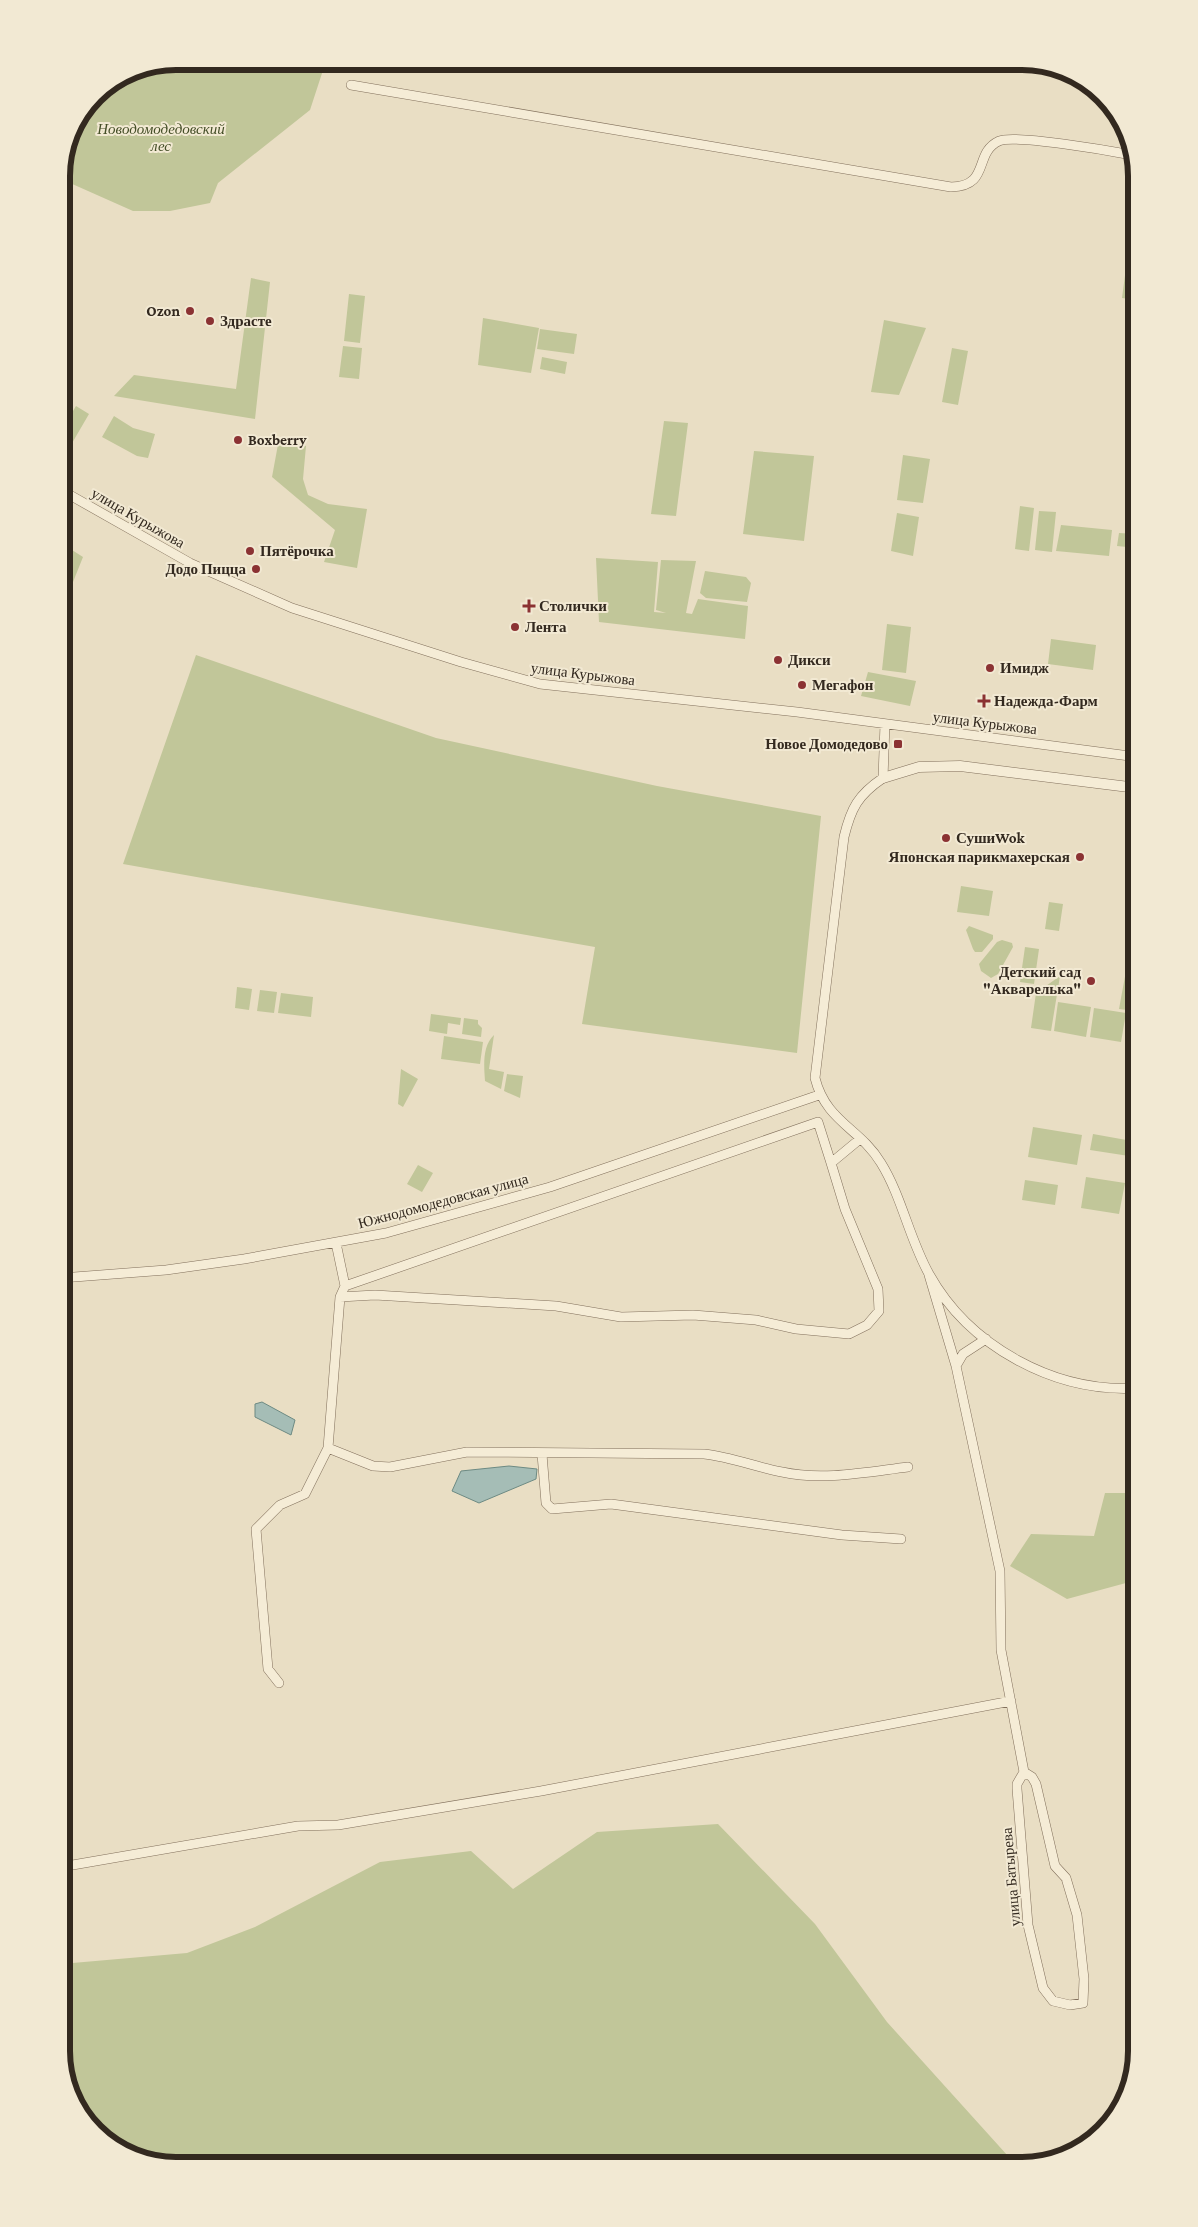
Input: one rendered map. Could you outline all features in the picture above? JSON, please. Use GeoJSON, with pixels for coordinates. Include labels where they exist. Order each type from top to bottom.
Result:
{"type":"FeatureCollection","features":[{"type":"Feature","properties":{"kind":"street"},"geometry":{"type":"LineString","coordinates":[[350,85],[951,187],[973,182],[990,148],[1000,140],[1016,140],[1125,153]]}},
{"type":"Feature","properties":{"kind":"street","name":"улица Курыжова"},"geometry":{"type":"LineString","coordinates":[[70,495],[190,563],[292,608],[461,662],[540,684],[744,706],[1128,756]]}},
{"type":"Feature","properties":{"kind":"street"},"geometry":{"type":"LineString","coordinates":[[883,778],[885,724]]}},
{"type":"Feature","properties":{"kind":"street"},"geometry":{"type":"LineString","coordinates":[[1128,787],[952,766],[920,767],[883,778],[866,789],[856,802],[844,837],[815,1078],[819,1095],[827,1108],[860,1139],[879,1160],[890,1177],[914,1244],[930,1275],[962,1317],[986,1339],[1017,1361],[1044,1374],[1098,1387],[1128,1388]]}},
{"type":"Feature","properties":{"kind":"street","name":"Южнодомодедовская улица"},"geometry":{"type":"LineString","coordinates":[[70,1277],[176,1268],[336,1243],[386,1233],[507,1200],[819,1095]]}},
{"type":"Feature","properties":{"kind":"street"},"geometry":{"type":"LineString","coordinates":[[340,1297],[375,1296],[556,1306],[621,1317],[693,1315],[756,1320],[796,1329],[850,1334],[867,1325],[879,1311],[878,1289],[844,1209],[818,1122],[345,1286]]}},
{"type":"Feature","properties":{"kind":"street"},"geometry":{"type":"LineString","coordinates":[[831,1163],[860,1139]]}},
{"type":"Feature","properties":{"kind":"street"},"geometry":{"type":"LineString","coordinates":[[279,1683],[268,1669],[256,1529],[280,1506],[305,1494],[328,1448],[340,1297],[345,1286],[336,1243]]}},
{"type":"Feature","properties":{"kind":"street","name":"улица Батырева"},"geometry":{"type":"LineString","coordinates":[[930,1275],[956,1366],[1000,1571],[1001,1650],[1024,1772],[1017,1784],[1017,1789],[1025,1877],[1025,1906],[1034,1956],[1043,1988],[1053,2001],[1070,2005],[1083,2003],[1084,1979],[1076,1915],[1066,1878],[1055,1866],[1036,1784],[1032,1777],[1024,1772]]}},
{"type":"Feature","properties":{"kind":"street"},"geometry":{"type":"LineString","coordinates":[[956,1366],[963,1354],[986,1339]]}},
{"type":"Feature","properties":{"kind":"street"},"geometry":{"type":"LineString","coordinates":[[328,1448],[373,1466],[390,1467],[467,1452],[704,1454],[728,1456],[783,1472],[807,1474],[845,1475],[908,1467]]}},
{"type":"Feature","properties":{"kind":"street"},"geometry":{"type":"LineString","coordinates":[[542,1454],[546,1503],[552,1509],[611,1504],[842,1535],[901,1540]]}},
{"type":"Feature","properties":{"kind":"street"},"geometry":{"type":"LineString","coordinates":[[70,1865],[298,1826],[338,1825],[541,1791],[1011,1701]]}},
{"type":"Feature","properties":{"kind":"green space","name":"Новодомодедовский лес"},"geometry":{"type":"Polygon","coordinates":[[[323,70],[310,110],[218,183],[210,203],[170,211],[133,211],[70,183],[71,162],[81,129],[92,111],[106,96],[135,78],[162,71],[323,70]]]}},
{"type":"Feature","properties":{"kind":"green space"},"geometry":{"type":"Polygon","coordinates":[[[1127,260],[1128,260],[1128,299],[1122,298],[1127,260]]]}},
{"type":"Feature","properties":{"kind":"green space"},"geometry":{"type":"Polygon","coordinates":[[[251,278],[270,282],[255,419],[114,396],[134,375],[236,389],[251,278]]]}},
{"type":"Feature","properties":{"kind":"green space"},"geometry":{"type":"Polygon","coordinates":[[[349,294],[365,296],[360,343],[344,341],[349,294]]]}},
{"type":"Feature","properties":{"kind":"green space"},"geometry":{"type":"Polygon","coordinates":[[[483,318],[539,328],[531,373],[478,365],[483,318]]]}},
{"type":"Feature","properties":{"kind":"green space"},"geometry":{"type":"Polygon","coordinates":[[[884,320],[926,328],[899,395],[871,392],[884,320]]]}},
{"type":"Feature","properties":{"kind":"green space"},"geometry":{"type":"Polygon","coordinates":[[[540,329],[577,334],[574,354],[537,349],[540,329]]]}},
{"type":"Feature","properties":{"kind":"green space"},"geometry":{"type":"Polygon","coordinates":[[[343,346],[362,348],[359,379],[339,377],[343,346]]]}},
{"type":"Feature","properties":{"kind":"green space"},"geometry":{"type":"Polygon","coordinates":[[[952,348],[968,351],[958,405],[942,402],[952,348]]]}},
{"type":"Feature","properties":{"kind":"green space"},"geometry":{"type":"Polygon","coordinates":[[[542,357],[567,362],[565,374],[540,369],[542,357]]]}},
{"type":"Feature","properties":{"kind":"green space"},"geometry":{"type":"Polygon","coordinates":[[[76,406],[89,414],[70,447],[70,416],[76,406]]]}},
{"type":"Feature","properties":{"kind":"green space"},"geometry":{"type":"Polygon","coordinates":[[[114,416],[133,428],[155,434],[148,458],[137,456],[102,437],[114,416]]]}},
{"type":"Feature","properties":{"kind":"green space"},"geometry":{"type":"Polygon","coordinates":[[[664,421],[688,423],[676,516],[651,514],[664,421]]]}},
{"type":"Feature","properties":{"kind":"green space"},"geometry":{"type":"Polygon","coordinates":[[[279,439],[306,446],[303,479],[308,495],[328,504],[367,509],[357,568],[324,562],[335,530],[272,477],[279,439]]]}},
{"type":"Feature","properties":{"kind":"green space"},"geometry":{"type":"Polygon","coordinates":[[[754,451],[814,456],[804,541],[743,534],[754,451]]]}},
{"type":"Feature","properties":{"kind":"green space"},"geometry":{"type":"Polygon","coordinates":[[[903,455],[930,459],[923,503],[897,500],[903,455]]]}},
{"type":"Feature","properties":{"kind":"green space"},"geometry":{"type":"Polygon","coordinates":[[[1020,506],[1034,508],[1029,551],[1015,549],[1020,506]]]}},
{"type":"Feature","properties":{"kind":"green space"},"geometry":{"type":"Polygon","coordinates":[[[1039,511],[1056,512],[1052,552],[1035,550],[1039,511]]]}},
{"type":"Feature","properties":{"kind":"green space"},"geometry":{"type":"Polygon","coordinates":[[[897,513],[919,517],[913,556],[891,551],[897,513]]]}},
{"type":"Feature","properties":{"kind":"green space"},"geometry":{"type":"Polygon","coordinates":[[[1061,525],[1112,530],[1109,556],[1056,551],[1061,525]]]}},
{"type":"Feature","properties":{"kind":"green space"},"geometry":{"type":"Polygon","coordinates":[[[1119,533],[1128,534],[1128,547],[1117,546],[1119,533]]]}},
{"type":"Feature","properties":{"kind":"green space"},"geometry":{"type":"Polygon","coordinates":[[[70,549],[83,557],[70,590],[70,549]]]}},
{"type":"Feature","properties":{"kind":"green space"},"geometry":{"type":"Polygon","coordinates":[[[596,558],[658,562],[654,612],[666,613],[656,610],[661,560],[696,561],[686,613],[692,614],[698,599],[748,606],[745,639],[599,622],[596,558]]]}},
{"type":"Feature","properties":{"kind":"green space"},"geometry":{"type":"Polygon","coordinates":[[[705,571],[746,577],[751,583],[747,602],[706,598],[700,593],[705,571]]]}},
{"type":"Feature","properties":{"kind":"green space"},"geometry":{"type":"Polygon","coordinates":[[[887,624],[911,627],[906,673],[882,670],[887,624]]]}},
{"type":"Feature","properties":{"kind":"green space"},"geometry":{"type":"Polygon","coordinates":[[[1051,639],[1096,645],[1093,670],[1048,664],[1051,639]]]}},
{"type":"Feature","properties":{"kind":"green space"},"geometry":{"type":"Polygon","coordinates":[[[196,655],[436,738],[657,786],[821,816],[797,1053],[582,1024],[595,947],[123,864],[196,655]]]}},
{"type":"Feature","properties":{"kind":"green space"},"geometry":{"type":"Polygon","coordinates":[[[868,672],[916,681],[910,706],[861,696],[868,672]]]}},
{"type":"Feature","properties":{"kind":"green space"},"geometry":{"type":"Polygon","coordinates":[[[961,886],[993,891],[989,916],[957,912],[961,886]]]}},
{"type":"Feature","properties":{"kind":"green space"},"geometry":{"type":"Polygon","coordinates":[[[1049,902],[1063,904],[1059,931],[1045,929],[1049,902]]]}},
{"type":"Feature","properties":{"kind":"green space"},"geometry":{"type":"Polygon","coordinates":[[[969,926],[993,935],[993,939],[982,952],[975,952],[973,949],[966,930],[969,926]]]}},
{"type":"Feature","properties":{"kind":"green space"},"geometry":{"type":"Polygon","coordinates":[[[1002,940],[1012,943],[1013,947],[998,974],[991,978],[981,971],[979,964],[997,942],[1002,940]]]}},
{"type":"Feature","properties":{"kind":"green space"},"geometry":{"type":"Polygon","coordinates":[[[1025,947],[1039,949],[1034,984],[1020,982],[1025,947]]]}},
{"type":"Feature","properties":{"kind":"green space"},"geometry":{"type":"Polygon","coordinates":[[[1126,971],[1128,971],[1127,1010],[1119,1009],[1126,971]]]}},
{"type":"Feature","properties":{"kind":"green space"},"geometry":{"type":"Polygon","coordinates":[[[1060,976],[1051,1031],[1031,1028],[1036,993],[1060,976]]]}},
{"type":"Feature","properties":{"kind":"green space"},"geometry":{"type":"Polygon","coordinates":[[[237,987],[252,989],[249,1010],[235,1008],[237,987]]]}},
{"type":"Feature","properties":{"kind":"green space"},"geometry":{"type":"Polygon","coordinates":[[[260,990],[277,992],[274,1013],[257,1011],[260,990]]]}},
{"type":"Feature","properties":{"kind":"green space"},"geometry":{"type":"Polygon","coordinates":[[[281,993],[313,997],[311,1017],[278,1013],[281,993]]]}},
{"type":"Feature","properties":{"kind":"green space"},"geometry":{"type":"Polygon","coordinates":[[[1058,1002],[1091,1007],[1086,1037],[1054,1031],[1058,1002]]]}},
{"type":"Feature","properties":{"kind":"green space"},"geometry":{"type":"Polygon","coordinates":[[[1094,1008],[1126,1013],[1121,1042],[1090,1037],[1094,1008]]]}},
{"type":"Feature","properties":{"kind":"green space"},"geometry":{"type":"Polygon","coordinates":[[[431,1014],[461,1018],[460,1025],[448,1023],[447,1034],[429,1031],[431,1014]]]}},
{"type":"Feature","properties":{"kind":"green space"},"geometry":{"type":"Polygon","coordinates":[[[464,1018],[478,1020],[478,1024],[482,1028],[481,1037],[462,1034],[464,1018]]]}},
{"type":"Feature","properties":{"kind":"green space"},"geometry":{"type":"Polygon","coordinates":[[[494,1035],[489,1069],[504,1072],[501,1089],[485,1081],[484,1063],[486,1050],[494,1035]]]}},
{"type":"Feature","properties":{"kind":"green space"},"geometry":{"type":"Polygon","coordinates":[[[444,1036],[483,1042],[480,1064],[441,1059],[444,1036]]]}},
{"type":"Feature","properties":{"kind":"green space"},"geometry":{"type":"Polygon","coordinates":[[[401,1069],[418,1079],[403,1107],[398,1104],[401,1069]]]}},
{"type":"Feature","properties":{"kind":"green space"},"geometry":{"type":"Polygon","coordinates":[[[507,1074],[523,1076],[520,1098],[504,1091],[507,1074]]]}},
{"type":"Feature","properties":{"kind":"green space"},"geometry":{"type":"Polygon","coordinates":[[[1033,1127],[1082,1135],[1077,1165],[1028,1157],[1033,1127]]]}},
{"type":"Feature","properties":{"kind":"green space"},"geometry":{"type":"Polygon","coordinates":[[[1093,1134],[1128,1140],[1128,1156],[1090,1150],[1093,1134]]]}},
{"type":"Feature","properties":{"kind":"green space"},"geometry":{"type":"Polygon","coordinates":[[[418,1165],[433,1173],[422,1192],[407,1184],[418,1165]]]}},
{"type":"Feature","properties":{"kind":"green space"},"geometry":{"type":"Polygon","coordinates":[[[1086,1177],[1125,1183],[1119,1214],[1081,1208],[1086,1177]]]}},
{"type":"Feature","properties":{"kind":"green space"},"geometry":{"type":"Polygon","coordinates":[[[1025,1180],[1058,1185],[1055,1205],[1022,1200],[1025,1180]]]}},
{"type":"Feature","properties":{"kind":"green space"},"geometry":{"type":"Polygon","coordinates":[[[1105,1493],[1128,1493],[1128,1582],[1067,1599],[1010,1566],[1031,1534],[1094,1536],[1105,1493]]]}},
{"type":"Feature","properties":{"kind":"green space"},"geometry":{"type":"Polygon","coordinates":[[[718,1824],[815,1924],[887,2022],[1009,2157],[169,2157],[148,2153],[123,2143],[101,2126],[84,2104],[78,2092],[71,2065],[70,1963],[187,1953],[255,1927],[380,1862],[471,1851],[513,1889],[597,1832],[718,1824]]]}},
{"type":"Feature","properties":{"kind":"water"},"geometry":{"type":"Polygon","coordinates":[[[262,1402],[295,1420],[291,1435],[255,1417],[255,1404],[262,1402]]]}},
{"type":"Feature","properties":{"kind":"water"},"geometry":{"type":"Polygon","coordinates":[[[509,1466],[537,1469],[536,1479],[479,1503],[452,1491],[461,1471],[509,1466]]]}},
{"type":"Feature","properties":{"kind":"place","name":"Ozon"},"geometry":{"type":"Point","coordinates":[190,311]}},
{"type":"Feature","properties":{"kind":"place","name":"Здрасте"},"geometry":{"type":"Point","coordinates":[210,321]}},
{"type":"Feature","properties":{"kind":"place","name":"Boxberry"},"geometry":{"type":"Point","coordinates":[238,440]}},
{"type":"Feature","properties":{"kind":"place","name":"Пятёрочка"},"geometry":{"type":"Point","coordinates":[250,551]}},
{"type":"Feature","properties":{"kind":"place","name":"Додо Пицца"},"geometry":{"type":"Point","coordinates":[256,569]}},
{"type":"Feature","properties":{"kind":"place","name":"Столички"},"geometry":{"type":"Point","coordinates":[529,606]}},
{"type":"Feature","properties":{"kind":"place","name":"Лента"},"geometry":{"type":"Point","coordinates":[515,627]}},
{"type":"Feature","properties":{"kind":"place","name":"Дикси"},"geometry":{"type":"Point","coordinates":[778,660]}},
{"type":"Feature","properties":{"kind":"place","name":"Имидж"},"geometry":{"type":"Point","coordinates":[990,668]}},
{"type":"Feature","properties":{"kind":"place","name":"Мегафон"},"geometry":{"type":"Point","coordinates":[802,685]}},
{"type":"Feature","properties":{"kind":"place","name":"Надежда-Фарм"},"geometry":{"type":"Point","coordinates":[984,701]}},
{"type":"Feature","properties":{"kind":"place","name":"Новое Домодедово"},"geometry":{"type":"Point","coordinates":[898,744]}},
{"type":"Feature","properties":{"kind":"place","name":"СушиWok"},"geometry":{"type":"Point","coordinates":[946,838]}},
{"type":"Feature","properties":{"kind":"place","name":"Японская парикмахерская"},"geometry":{"type":"Point","coordinates":[1080,857]}},
{"type":"Feature","properties":{"kind":"place","name":"Детский сад \"Акварелька\""},"geometry":{"type":"Point","coordinates":[1091,981]}}]}
